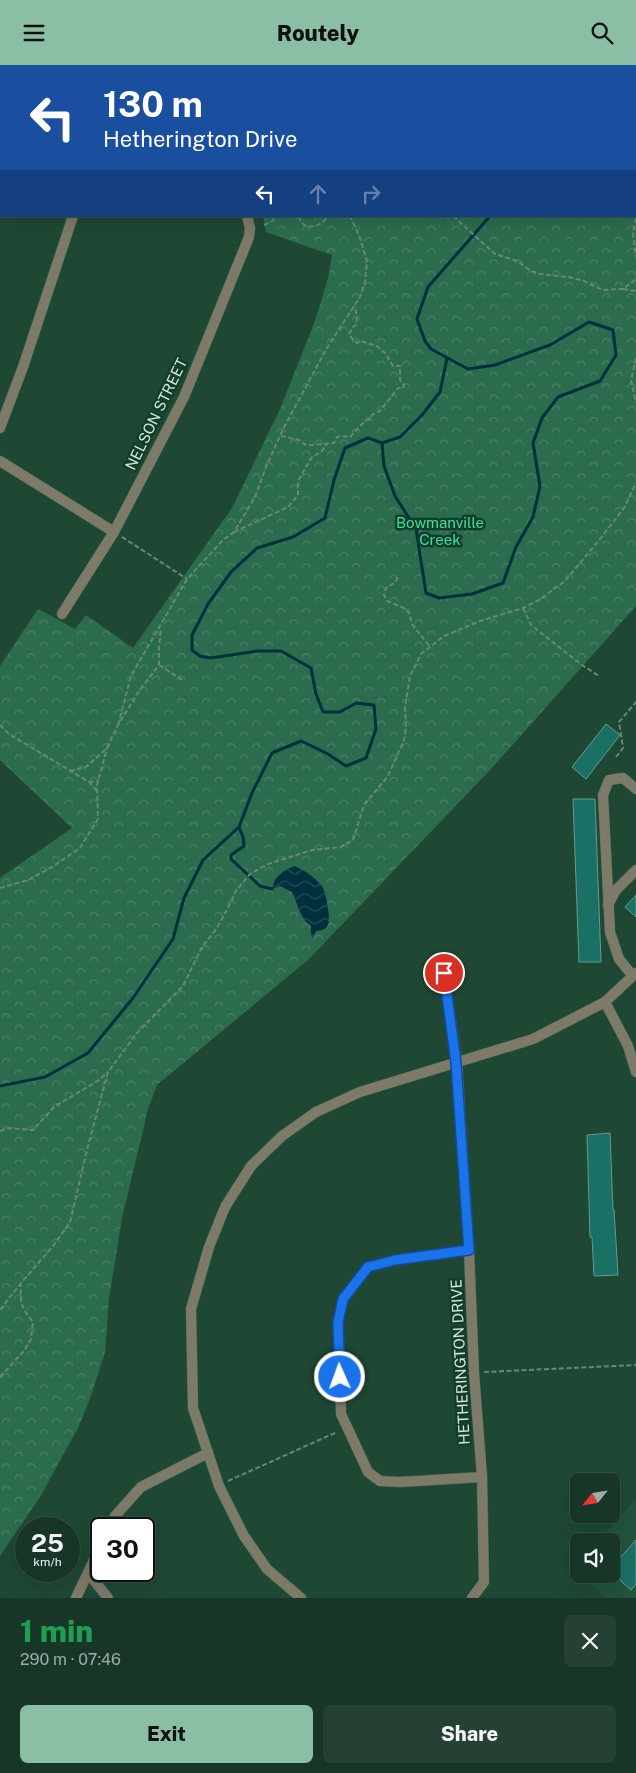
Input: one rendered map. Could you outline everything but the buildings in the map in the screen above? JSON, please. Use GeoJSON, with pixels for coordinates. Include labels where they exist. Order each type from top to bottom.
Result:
{"type":"FeatureCollection","features":[{"type":"Feature","properties":{"kind":"street"},"geometry":{"type":"LineString","coordinates":[[0,428],[23,367],[73,217]]}},
{"type":"Feature","properties":{"kind":"street","name":"NELSON STREET"},"geometry":{"type":"LineString","coordinates":[[62,614],[114,532],[184,397],[249,237],[250,228],[247,217]]}},
{"type":"Feature","properties":{"kind":"street"},"geometry":{"type":"LineString","coordinates":[[0,461],[114,532]]}},
{"type":"Feature","properties":{"kind":"street"},"geometry":{"type":"LineString","coordinates":[[301,1598],[267,1569],[244,1536],[219,1485],[193,1409],[191,1309],[209,1247],[225,1207],[251,1166],[282,1136],[316,1113],[360,1092],[533,1039],[604,1002],[634,975],[619,959],[610,932],[603,795],[609,780],[623,778],[636,789]]}},
{"type":"Feature","properties":{"kind":"street"},"geometry":{"type":"LineString","coordinates":[[608,906],[616,890],[636,870]]}},
{"type":"Feature","properties":{"kind":"street","name":"HETHERINGTON DRIVE"},"geometry":{"type":"LineString","coordinates":[[444,973],[456,1063],[482,1477],[484,1582],[472,1598]]}},
{"type":"Feature","properties":{"kind":"street"},"geometry":{"type":"LineString","coordinates":[[604,1002],[628,1046],[636,1072]]}},
{"type":"Feature","properties":{"kind":"street"},"geometry":{"type":"LineString","coordinates":[[469,1250],[395,1260],[368,1267],[343,1299],[338,1322],[341,1414],[368,1472],[380,1481],[400,1482],[482,1477]]}},
{"type":"Feature","properties":{"kind":"street"},"geometry":{"type":"LineString","coordinates":[[114,1517],[141,1487],[208,1453]]}},
{"type":"Feature","properties":{"kind":"street"},"geometry":{"type":"LineString","coordinates":[[76,1598],[89,1573],[108,1598]]}},
{"type":"Feature","properties":{"kind":"path"},"geometry":{"type":"LineString","coordinates":[[264,225],[273,221],[275,217]]}},
{"type":"Feature","properties":{"kind":"path"},"geometry":{"type":"LineString","coordinates":[[299,217],[302,223],[309,227],[319,226],[327,217]]}},
{"type":"Feature","properties":{"kind":"path"},"geometry":{"type":"LineString","coordinates":[[234,532],[254,497],[284,427],[327,348],[355,305],[365,282],[367,261],[359,235],[350,217]]}},
{"type":"Feature","properties":{"kind":"path"},"geometry":{"type":"LineString","coordinates":[[454,217],[494,254],[517,261],[531,271],[540,274],[569,277],[604,290],[623,289],[636,291]]}},
{"type":"Feature","properties":{"kind":"path"},"geometry":{"type":"LineString","coordinates":[[636,218],[633,233],[636,257]]}},
{"type":"Feature","properties":{"kind":"path"},"geometry":{"type":"LineString","coordinates":[[623,289],[636,279]]}},
{"type":"Feature","properties":{"kind":"path"},"geometry":{"type":"LineString","coordinates":[[281,437],[299,440],[306,445],[312,445],[334,443],[336,437],[340,436],[350,437],[365,421],[380,411],[398,388],[403,388],[404,385],[400,380],[400,366],[393,366],[386,353],[376,346],[361,341],[358,343],[353,340],[350,334],[352,327],[356,325],[355,305]]}},
{"type":"Feature","properties":{"kind":"path"},"geometry":{"type":"LineString","coordinates":[[636,358],[631,380],[636,403]]}},
{"type":"Feature","properties":{"kind":"path"},"geometry":{"type":"LineString","coordinates":[[118,725],[131,676],[187,579],[223,540],[234,532],[288,507],[298,495],[298,481],[312,457],[321,452],[328,443]]}},
{"type":"Feature","properties":{"kind":"path"},"geometry":{"type":"LineString","coordinates":[[0,1131],[9,1128],[33,1130],[54,1107],[99,1080],[108,1072],[137,1033],[183,986],[202,947],[217,928],[231,902],[234,892],[250,874],[268,864],[292,856],[312,850],[341,847],[353,840],[364,805],[388,776],[404,740],[406,727],[405,707],[410,676],[421,654],[444,636],[480,621],[523,608],[539,600],[565,581],[624,508],[636,483]]}},
{"type":"Feature","properties":{"kind":"path"},"geometry":{"type":"LineString","coordinates":[[631,496],[636,493]]}},
{"type":"Feature","properties":{"kind":"path"},"geometry":{"type":"LineString","coordinates":[[114,532],[187,579]]}},
{"type":"Feature","properties":{"kind":"path"},"geometry":{"type":"LineString","coordinates":[[397,577],[396,582],[386,587],[384,595],[386,601],[404,608],[409,613],[412,625],[430,647]]}},
{"type":"Feature","properties":{"kind":"path"},"geometry":{"type":"LineString","coordinates":[[523,608],[531,625],[582,665],[600,676]]}},
{"type":"Feature","properties":{"kind":"path"},"geometry":{"type":"LineString","coordinates":[[0,888],[28,880],[52,867],[80,848],[98,819],[99,781],[107,749],[118,725],[139,691],[159,665],[161,626]]}},
{"type":"Feature","properties":{"kind":"path"},"geometry":{"type":"LineString","coordinates":[[159,665],[184,681]]}},
{"type":"Feature","properties":{"kind":"path"},"geometry":{"type":"LineString","coordinates":[[616,757],[623,748],[619,722],[636,703]]}},
{"type":"Feature","properties":{"kind":"path"},"geometry":{"type":"LineString","coordinates":[[0,725],[9,734],[89,782],[96,788],[98,793]]}},
{"type":"Feature","properties":{"kind":"path"},"geometry":{"type":"LineString","coordinates":[[70,771],[86,767],[107,749]]}},
{"type":"Feature","properties":{"kind":"path"},"geometry":{"type":"LineString","coordinates":[[89,782],[99,781]]}},
{"type":"Feature","properties":{"kind":"path"},"geometry":{"type":"LineString","coordinates":[[0,1310],[54,1245],[70,1222],[108,1072]]}},
{"type":"Feature","properties":{"kind":"path"},"geometry":{"type":"LineString","coordinates":[[0,1377],[24,1351],[31,1339],[33,1322],[20,1303],[21,1283]]}},
{"type":"Feature","properties":{"kind":"path"},"geometry":{"type":"LineString","coordinates":[[474,1373],[636,1365]]}},
{"type":"Feature","properties":{"kind":"path"},"geometry":{"type":"LineString","coordinates":[[219,1485],[347,1427]]}},
{"type":"Feature","properties":{"kind":"shaded area"},"geometry":{"type":"Polygon","coordinates":[[[636,1499],[636,1598],[606,1598],[589,1583],[620,1583],[620,1533],[605,1533],[614,1523],[620,1523],[620,1517],[636,1499]]]}},
{"type":"Feature","properties":{"kind":"green space","name":"Bowmanville Creek"},"geometry":{"type":"Polygon","coordinates":[[[263,217],[636,217],[636,606],[491,769],[309,959],[157,1085],[148,1109],[122,1218],[109,1299],[105,1353],[91,1396],[78,1428],[40,1497],[26,1517],[15,1517],[15,1534],[0,1556],[0,878],[72,828],[0,760],[0,666],[38,609],[75,629],[86,615],[133,648],[232,508],[280,409],[315,321],[328,278],[332,255],[266,232],[263,217]]]}},
{"type":"Feature","properties":{"kind":"water"},"geometry":{"type":"Polygon","coordinates":[[[295,866],[318,881],[326,896],[329,914],[328,924],[324,929],[316,931],[313,937],[311,936],[311,926],[302,915],[292,892],[280,886],[272,889],[275,880],[280,874],[295,866]]]}},
{"type":"Feature","properties":{"kind":"waterway","name":"Bowmanville Creek"},"geometry":{"type":"LineString","coordinates":[[0,1086],[45,1077],[88,1053],[133,998],[173,939],[184,898],[203,860],[239,827],[252,793],[272,753],[301,741],[328,754],[346,766],[366,758],[376,729],[374,705],[356,703],[340,712],[323,712],[316,694],[311,668],[281,651],[257,651],[211,658],[200,656],[192,650],[192,635],[208,604],[231,572],[257,548],[293,537],[325,518],[334,480],[345,448],[368,438],[382,443],[384,466],[395,496],[416,529],[426,593],[439,598],[472,594],[503,583],[516,547],[533,517],[540,486],[533,443],[542,418],[558,397],[600,381],[616,355],[613,330],[589,322],[550,345],[495,365],[468,369],[431,349],[425,341],[417,319],[428,287],[489,217]]}},
{"type":"Feature","properties":{"kind":"waterway","name":"Bowmanville Creek"},"geometry":{"type":"LineString","coordinates":[[382,443],[400,437],[422,415],[440,392],[447,358]]}},
{"type":"Feature","properties":{"kind":"waterway"},"geometry":{"type":"LineString","coordinates":[[239,827],[244,846],[231,855],[231,859],[260,886],[272,889]]}},
{"type":"Feature","properties":{"kind":"route"},"geometry":{"type":"LineString","coordinates":[[340,1377],[338,1322],[343,1299],[368,1267],[395,1260],[469,1250],[456,1063],[444,973]]}}]}
